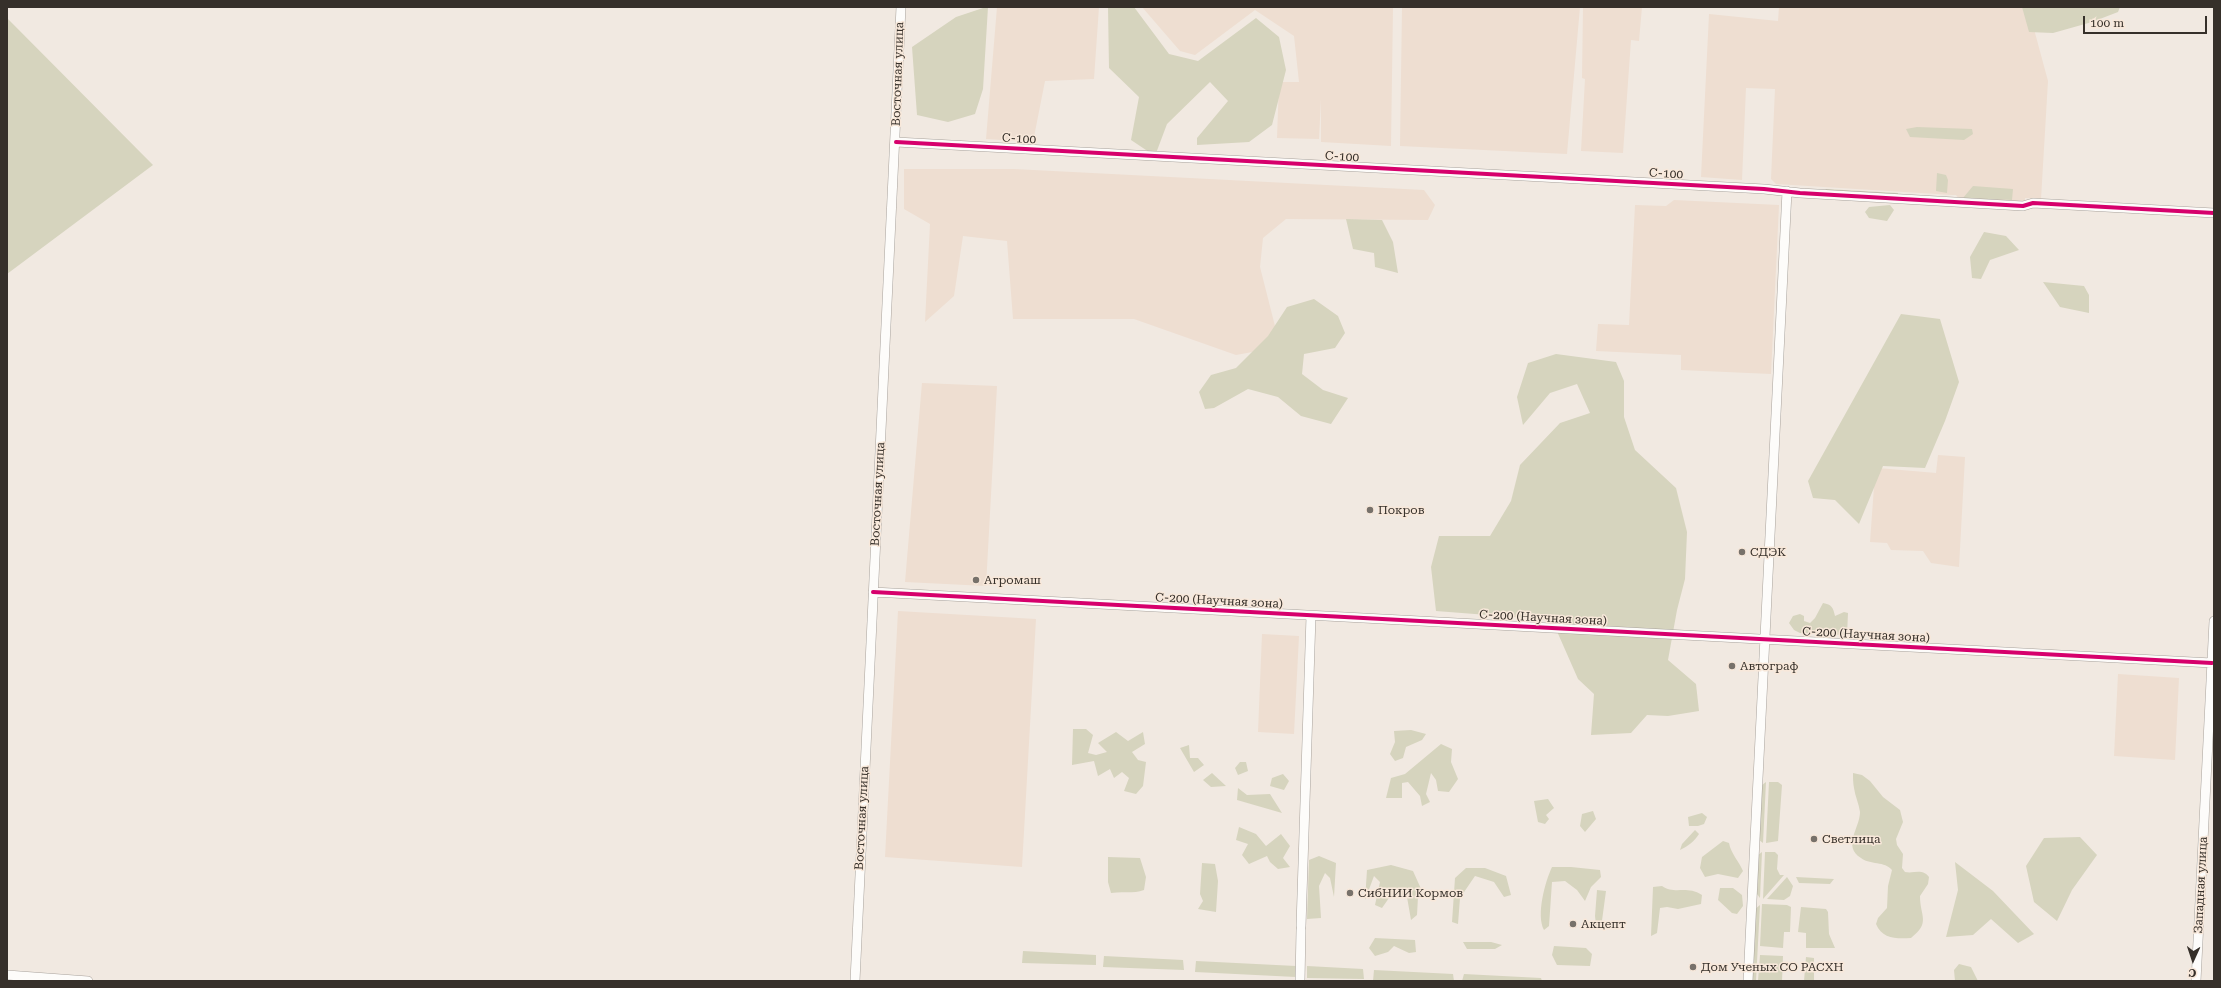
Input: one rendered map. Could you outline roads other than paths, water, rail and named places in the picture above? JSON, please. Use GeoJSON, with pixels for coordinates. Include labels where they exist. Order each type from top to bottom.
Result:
{"type":"FeatureCollection","features":[{"type":"Feature","properties":{"kind":"street","name":"Восточная улица"},"geometry":{"type":"LineString","coordinates":[[855,981],[872,592],[896,142],[901,7]]}},
{"type":"Feature","properties":{"kind":"street","name":"С-100"},"geometry":{"type":"LineString","coordinates":[[896,142],[1788,191],[1800,193],[2023,206],[2033,203],[2214,213]]}},
{"type":"Feature","properties":{"kind":"street"},"geometry":{"type":"LineString","coordinates":[[1748,981],[1788,191]]}},
{"type":"Feature","properties":{"kind":"street","name":"С-200 (Научная зона)"},"geometry":{"type":"LineString","coordinates":[[872,592],[2212,663]]}},
{"type":"Feature","properties":{"kind":"street"},"geometry":{"type":"LineString","coordinates":[[1300,981],[1311,616]]}},
{"type":"Feature","properties":{"kind":"street","name":"Западная улица"},"geometry":{"type":"LineString","coordinates":[[2196,981],[2214,621]]}},
{"type":"Feature","properties":{"kind":"street"},"geometry":{"type":"LineString","coordinates":[[7,975],[88,981]]}},
{"type":"Feature","properties":{"kind":"place","name":"Покров"},"geometry":{"type":"Point","coordinates":[1370,510]}},
{"type":"Feature","properties":{"kind":"place","name":"СДЭК"},"geometry":{"type":"Point","coordinates":[1742,552]}},
{"type":"Feature","properties":{"kind":"place","name":"Агромаш"},"geometry":{"type":"Point","coordinates":[976,580]}},
{"type":"Feature","properties":{"kind":"place","name":"Автограф"},"geometry":{"type":"Point","coordinates":[1732,666]}},
{"type":"Feature","properties":{"kind":"place","name":"Светлица"},"geometry":{"type":"Point","coordinates":[1814,839]}},
{"type":"Feature","properties":{"kind":"place","name":"СибНИИ Кормов"},"geometry":{"type":"Point","coordinates":[1350,893]}},
{"type":"Feature","properties":{"kind":"place","name":"Акцепт"},"geometry":{"type":"Point","coordinates":[1573,924]}},
{"type":"Feature","properties":{"kind":"place","name":"Дом Ученых СО РАСХН"},"geometry":{"type":"Point","coordinates":[1693,967]}}]}
